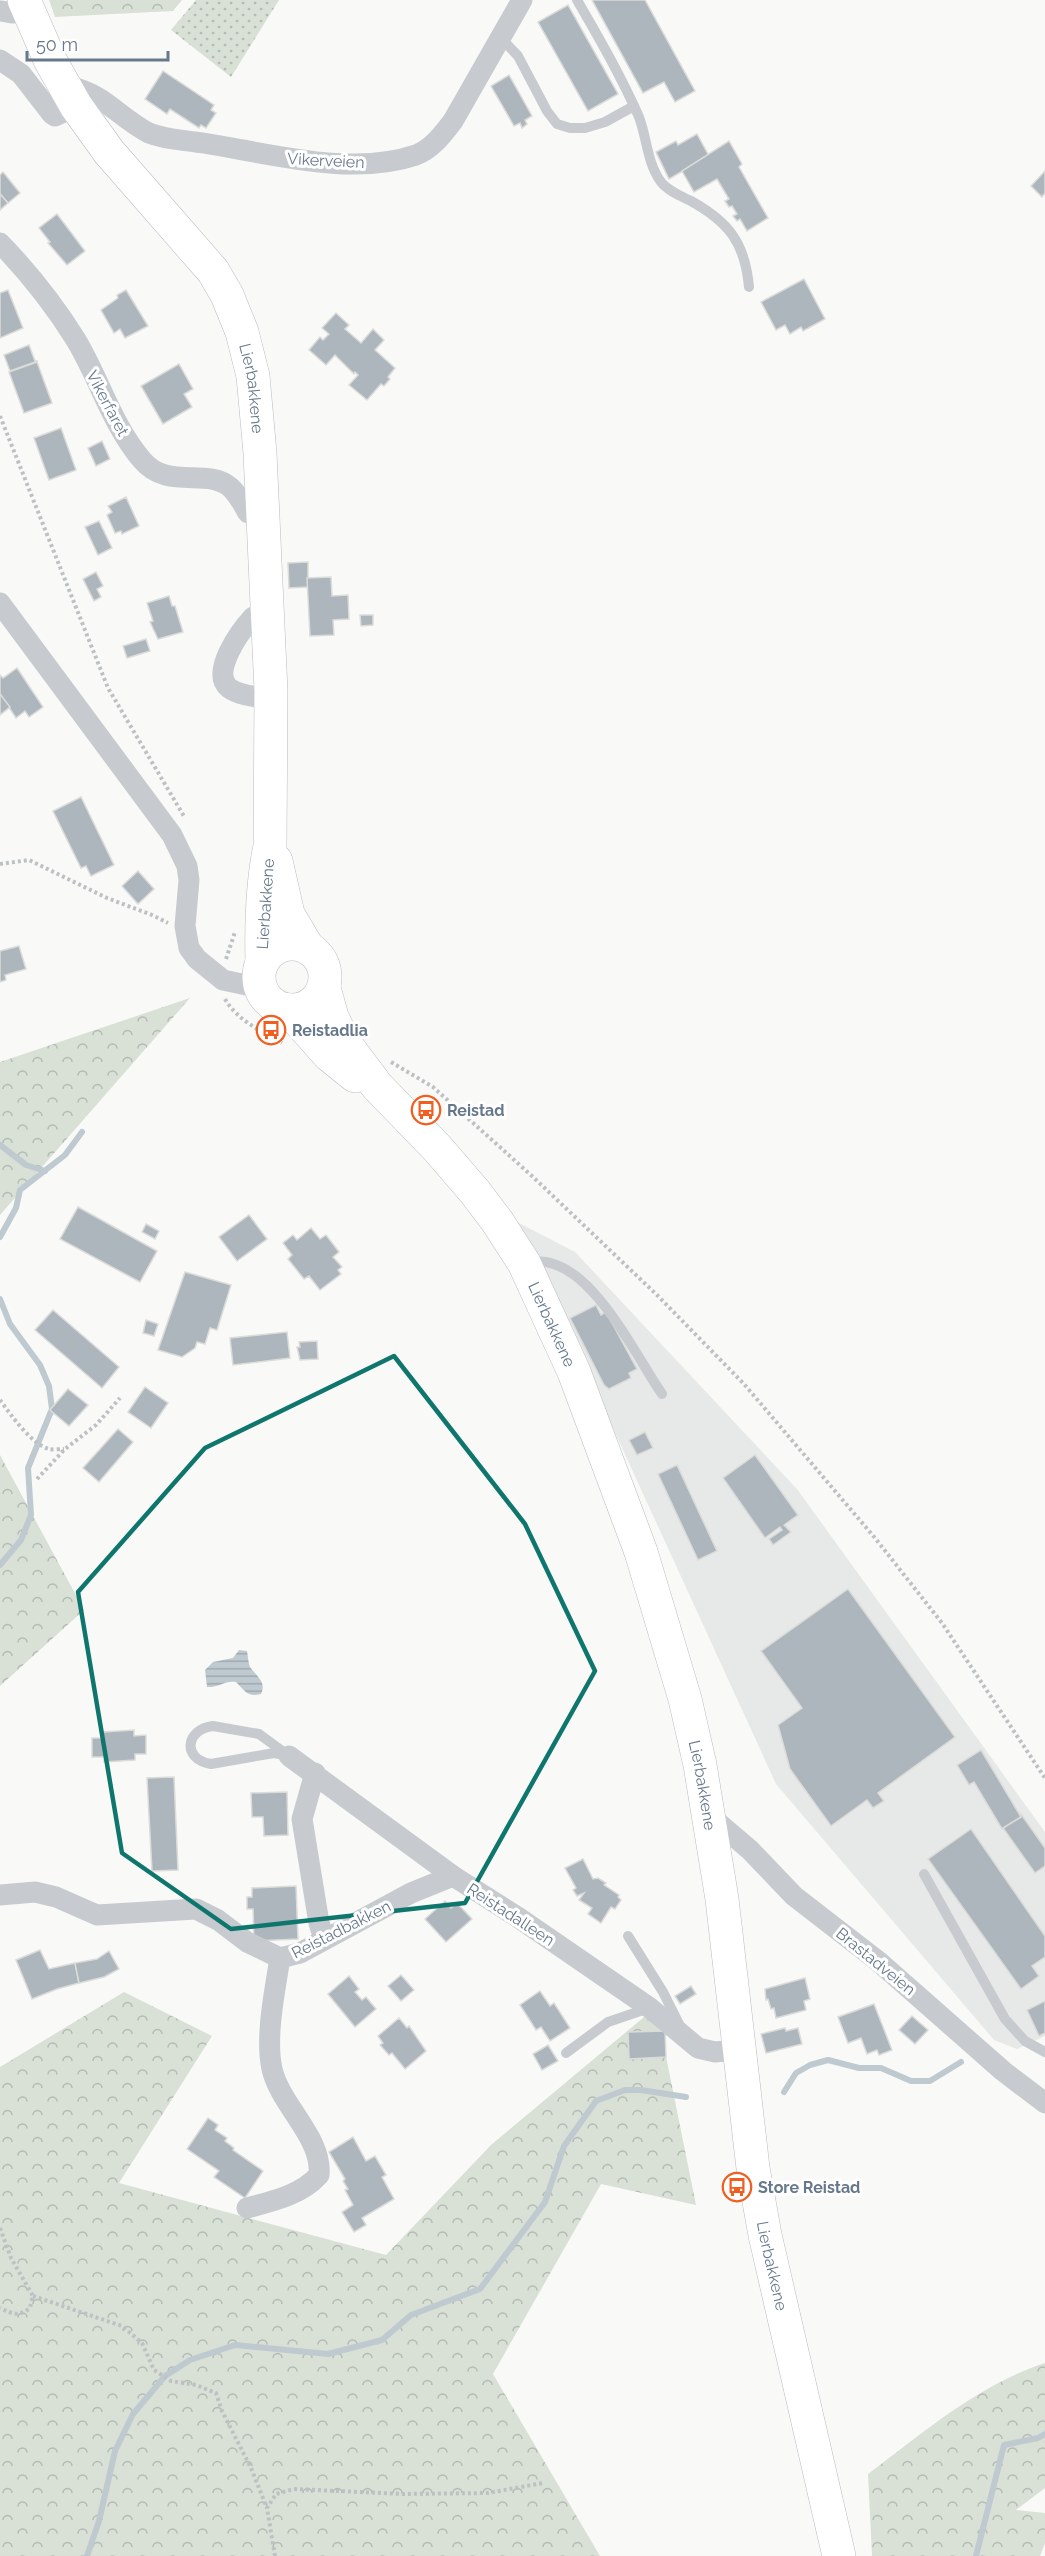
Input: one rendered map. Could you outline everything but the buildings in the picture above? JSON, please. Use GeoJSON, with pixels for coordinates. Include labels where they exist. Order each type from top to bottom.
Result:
{"type":"FeatureCollection","features":[{"type":"Feature","properties":{"kind":"main road","name":"Lierbakkene"},"geometry":{"type":"LineString","coordinates":[[17,7],[69,95],[109,152],[213,271],[227,295],[242,332],[252,376],[261,453],[271,699],[270,846],[265,867],[261,975]]}},
{"type":"Feature","properties":{"kind":"main road","name":"Lierbakkene"},"geometry":{"type":"LineString","coordinates":[[270,846],[277,865],[288,914],[308,948]]}},
{"type":"Feature","properties":{"kind":"main road"},"geometry":{"type":"LineString","coordinates":[[298,944],[308,948],[322,963],[325,975],[324,988],[311,1004],[300,1009],[289,1010],[273,1004],[261,975],[272,951],[280,946],[298,944]]}},
{"type":"Feature","properties":{"kind":"main road","name":"Lierbakkene"},"geometry":{"type":"LineString","coordinates":[[324,988],[332,1017],[344,1042],[384,1074],[438,1149],[497,1221],[524,1263],[574,1372],[641,1552],[685,1699],[709,1815],[722,1899],[749,2146],[765,2235],[838,2556]]}},
{"type":"Feature","properties":{"kind":"main road","name":"Lierbakkene"},"geometry":{"type":"LineString","coordinates":[[289,1010],[317,1043],[345,1070],[361,1081],[384,1074]]}},
{"type":"Feature","properties":{"kind":"street","name":"Vikerveien"},"geometry":{"type":"LineString","coordinates":[[69,95],[92,94],[136,126],[158,136],[312,161],[365,163],[399,160],[419,154],[441,137],[453,121],[522,0]]}},
{"type":"Feature","properties":{"kind":"street"},"geometry":{"type":"LineString","coordinates":[[0,60],[21,74],[55,116],[69,95]]}},
{"type":"Feature","properties":{"kind":"street","name":"Vikerfaret"},"geometry":{"type":"LineString","coordinates":[[0,243],[38,288],[75,340],[118,423],[142,460],[165,476],[218,481],[229,486],[248,513]]}},
{"type":"Feature","properties":{"kind":"street"},"geometry":{"type":"LineString","coordinates":[[0,603],[172,835],[187,866],[189,880],[185,926],[189,948],[197,959],[223,980],[261,975]]}},
{"type":"Feature","properties":{"kind":"street"},"geometry":{"type":"LineString","coordinates":[[253,617],[226,658],[222,669],[224,680],[229,687],[242,694],[271,699]]}},
{"type":"Feature","properties":{"kind":"street","name":"Reistadalleen"},"geometry":{"type":"LineString","coordinates":[[289,1756],[453,1876],[516,1916],[650,2008],[698,2048],[715,2052],[739,2050]]}},
{"type":"Feature","properties":{"kind":"street"},"geometry":{"type":"LineString","coordinates":[[315,1773],[302,1819],[319,1923],[324,1939]]}},
{"type":"Feature","properties":{"kind":"street","name":"Brastadveien"},"geometry":{"type":"LineString","coordinates":[[709,1815],[750,1851],[794,1896],[878,1961],[1003,2071],[1045,2103]]}},
{"type":"Feature","properties":{"kind":"street","name":"Reistadbakken"},"geometry":{"type":"LineString","coordinates":[[247,2208],[287,2196],[304,2187],[319,2175],[318,2156],[272,2071],[272,2022],[280,1958],[300,1953],[411,1893],[453,1876]]}},
{"type":"Feature","properties":{"kind":"street"},"geometry":{"type":"LineString","coordinates":[[0,1895],[35,1892],[56,1897],[97,1915],[196,1909],[218,1920],[247,1942],[280,1958]]}},
{"type":"Feature","properties":{"kind":"lane"},"geometry":{"type":"LineString","coordinates":[[577,0],[614,64],[634,106],[661,182],[705,209],[727,227],[743,252],[749,287]]}},
{"type":"Feature","properties":{"kind":"lane"},"geometry":{"type":"LineString","coordinates":[[501,38],[518,56],[547,111],[557,124],[570,128],[592,126],[634,106]]}},
{"type":"Feature","properties":{"kind":"lane"},"geometry":{"type":"LineString","coordinates":[[524,1263],[539,1259],[548,1262],[574,1275],[590,1288],[626,1334],[662,1394]]}},
{"type":"Feature","properties":{"kind":"lane","name":"Reistadalleen"},"geometry":{"type":"LineString","coordinates":[[204,1727],[231,1728],[259,1734],[289,1756],[274,1753],[211,1764],[194,1758],[190,1749],[191,1740],[204,1727]]}},
{"type":"Feature","properties":{"kind":"lane"},"geometry":{"type":"LineString","coordinates":[[924,1874],[1001,2012],[1025,2041],[1045,2052]]}},
{"type":"Feature","properties":{"kind":"lane"},"geometry":{"type":"LineString","coordinates":[[628,1936],[663,1992],[680,2024],[681,2034]]}},
{"type":"Feature","properties":{"kind":"lane"},"geometry":{"type":"LineString","coordinates":[[566,2053],[608,2022],[650,2008]]}},
{"type":"Feature","properties":{"kind":"path"},"geometry":{"type":"LineString","coordinates":[[0,416],[108,688],[182,810]]}},
{"type":"Feature","properties":{"kind":"path"},"geometry":{"type":"LineString","coordinates":[[0,864],[29,860],[106,898],[170,924],[185,926]]}},
{"type":"Feature","properties":{"kind":"path"},"geometry":{"type":"LineString","coordinates":[[223,980],[225,1001],[235,1013],[285,1045]]}},
{"type":"Feature","properties":{"kind":"path"},"geometry":{"type":"LineString","coordinates":[[384,1074],[433,1087],[532,1176],[657,1295],[744,1383],[928,1606],[996,1702],[1045,1778]]}},
{"type":"Feature","properties":{"kind":"path"},"geometry":{"type":"LineString","coordinates":[[37,1479],[65,1449],[96,1425],[120,1398]]}},
{"type":"Feature","properties":{"kind":"path"},"geometry":{"type":"LineString","coordinates":[[0,1400],[16,1421],[37,1442],[50,1449],[65,1449]]}},
{"type":"Feature","properties":{"kind":"path"},"geometry":{"type":"LineString","coordinates":[[0,2228],[11,2258],[33,2296],[122,2326],[142,2343],[154,2370],[171,2381],[196,2385],[216,2393],[222,2411],[251,2468],[267,2508],[275,2556]]}},
{"type":"Feature","properties":{"kind":"path"},"geometry":{"type":"LineString","coordinates":[[0,2308],[14,2315],[23,2313],[30,2308],[33,2296]]}},
{"type":"Feature","properties":{"kind":"path"},"geometry":{"type":"LineString","coordinates":[[267,2508],[276,2494],[294,2489],[403,2494],[488,2493],[543,2483]]}},
{"type":"Feature","properties":{"kind":"highlighted area"},"geometry":{"type":"Polygon","coordinates":[[[394,1356],[525,1524],[595,1671],[465,1903],[231,1929],[122,1853],[78,1592],[205,1448],[394,1356]]]}},
{"type":"Feature","properties":{"kind":"shaded area"},"geometry":{"type":"Polygon","coordinates":[[[519,1223],[575,1252],[797,1489],[1045,1832],[1045,2036],[1017,2049],[994,2040],[776,1784],[519,1223]]]}},
{"type":"Feature","properties":{"kind":"shaded area"},"geometry":{"type":"Polygon","coordinates":[[[239,1650],[247,1651],[250,1667],[263,1686],[261,1694],[249,1694],[236,1682],[207,1687],[205,1670],[213,1662],[233,1658],[239,1650]]]}},
{"type":"Feature","properties":{"kind":"green space"},"geometry":{"type":"Polygon","coordinates":[[[49,0],[182,0],[173,11],[55,17],[49,0]]]}},
{"type":"Feature","properties":{"kind":"green space"},"geometry":{"type":"Polygon","coordinates":[[[196,0],[279,0],[231,77],[171,30],[196,0]]]}},
{"type":"Feature","properties":{"kind":"green space"},"geometry":{"type":"Polygon","coordinates":[[[190,998],[0,1215],[0,1062],[190,998]]]}},
{"type":"Feature","properties":{"kind":"green space"},"geometry":{"type":"Polygon","coordinates":[[[0,1455],[84,1610],[0,1686],[0,1455]]]}},
{"type":"Feature","properties":{"kind":"green space"},"geometry":{"type":"Polygon","coordinates":[[[124,1992],[212,2036],[119,2183],[386,2255],[491,2145],[656,2007],[696,2205],[601,2184],[493,2374],[600,2556],[0,2556],[0,2067],[124,1992]]]}},
{"type":"Feature","properties":{"kind":"green space"},"geometry":{"type":"Polygon","coordinates":[[[1045,2363],[1045,2488],[1016,2510],[1045,2513],[1045,2543],[1040,2556],[872,2556],[868,2474],[931,2426],[974,2397],[1020,2372],[1045,2363]]]}},
{"type":"Feature","properties":{"kind":"waterway"},"geometry":{"type":"LineString","coordinates":[[0,1237],[16,1208],[20,1190],[65,1155],[82,1132]]}},
{"type":"Feature","properties":{"kind":"waterway"},"geometry":{"type":"LineString","coordinates":[[0,1145],[26,1165],[45,1171]]}},
{"type":"Feature","properties":{"kind":"waterway"},"geometry":{"type":"LineString","coordinates":[[0,1299],[10,1324],[40,1365],[49,1386],[52,1409],[28,1468],[31,1515],[21,1540],[0,1565]]}},
{"type":"Feature","properties":{"kind":"waterway"},"geometry":{"type":"LineString","coordinates":[[784,2092],[796,2073],[810,2065],[828,2060],[859,2068],[881,2068],[911,2081],[930,2081],[961,2062]]}},
{"type":"Feature","properties":{"kind":"waterway"},"geometry":{"type":"LineString","coordinates":[[87,2556],[99,2521],[115,2451],[133,2414],[165,2376],[190,2360],[235,2345],[328,2354],[382,2340],[411,2315],[480,2289],[545,2202],[564,2146],[596,2101],[625,2090],[641,2090],[686,2097]]}},
{"type":"Feature","properties":{"kind":"waterway"},"geometry":{"type":"LineString","coordinates":[[976,2556],[1004,2445],[1038,2438],[1045,2434]]}},
{"type":"Feature","properties":{"kind":"place","name":"Reistadlia"},"geometry":{"type":"Point","coordinates":[271,1030]}},
{"type":"Feature","properties":{"kind":"place","name":"Reistad"},"geometry":{"type":"Point","coordinates":[426,1110]}},
{"type":"Feature","properties":{"kind":"place","name":"Store Reistad"},"geometry":{"type":"Point","coordinates":[737,2187]}}]}
